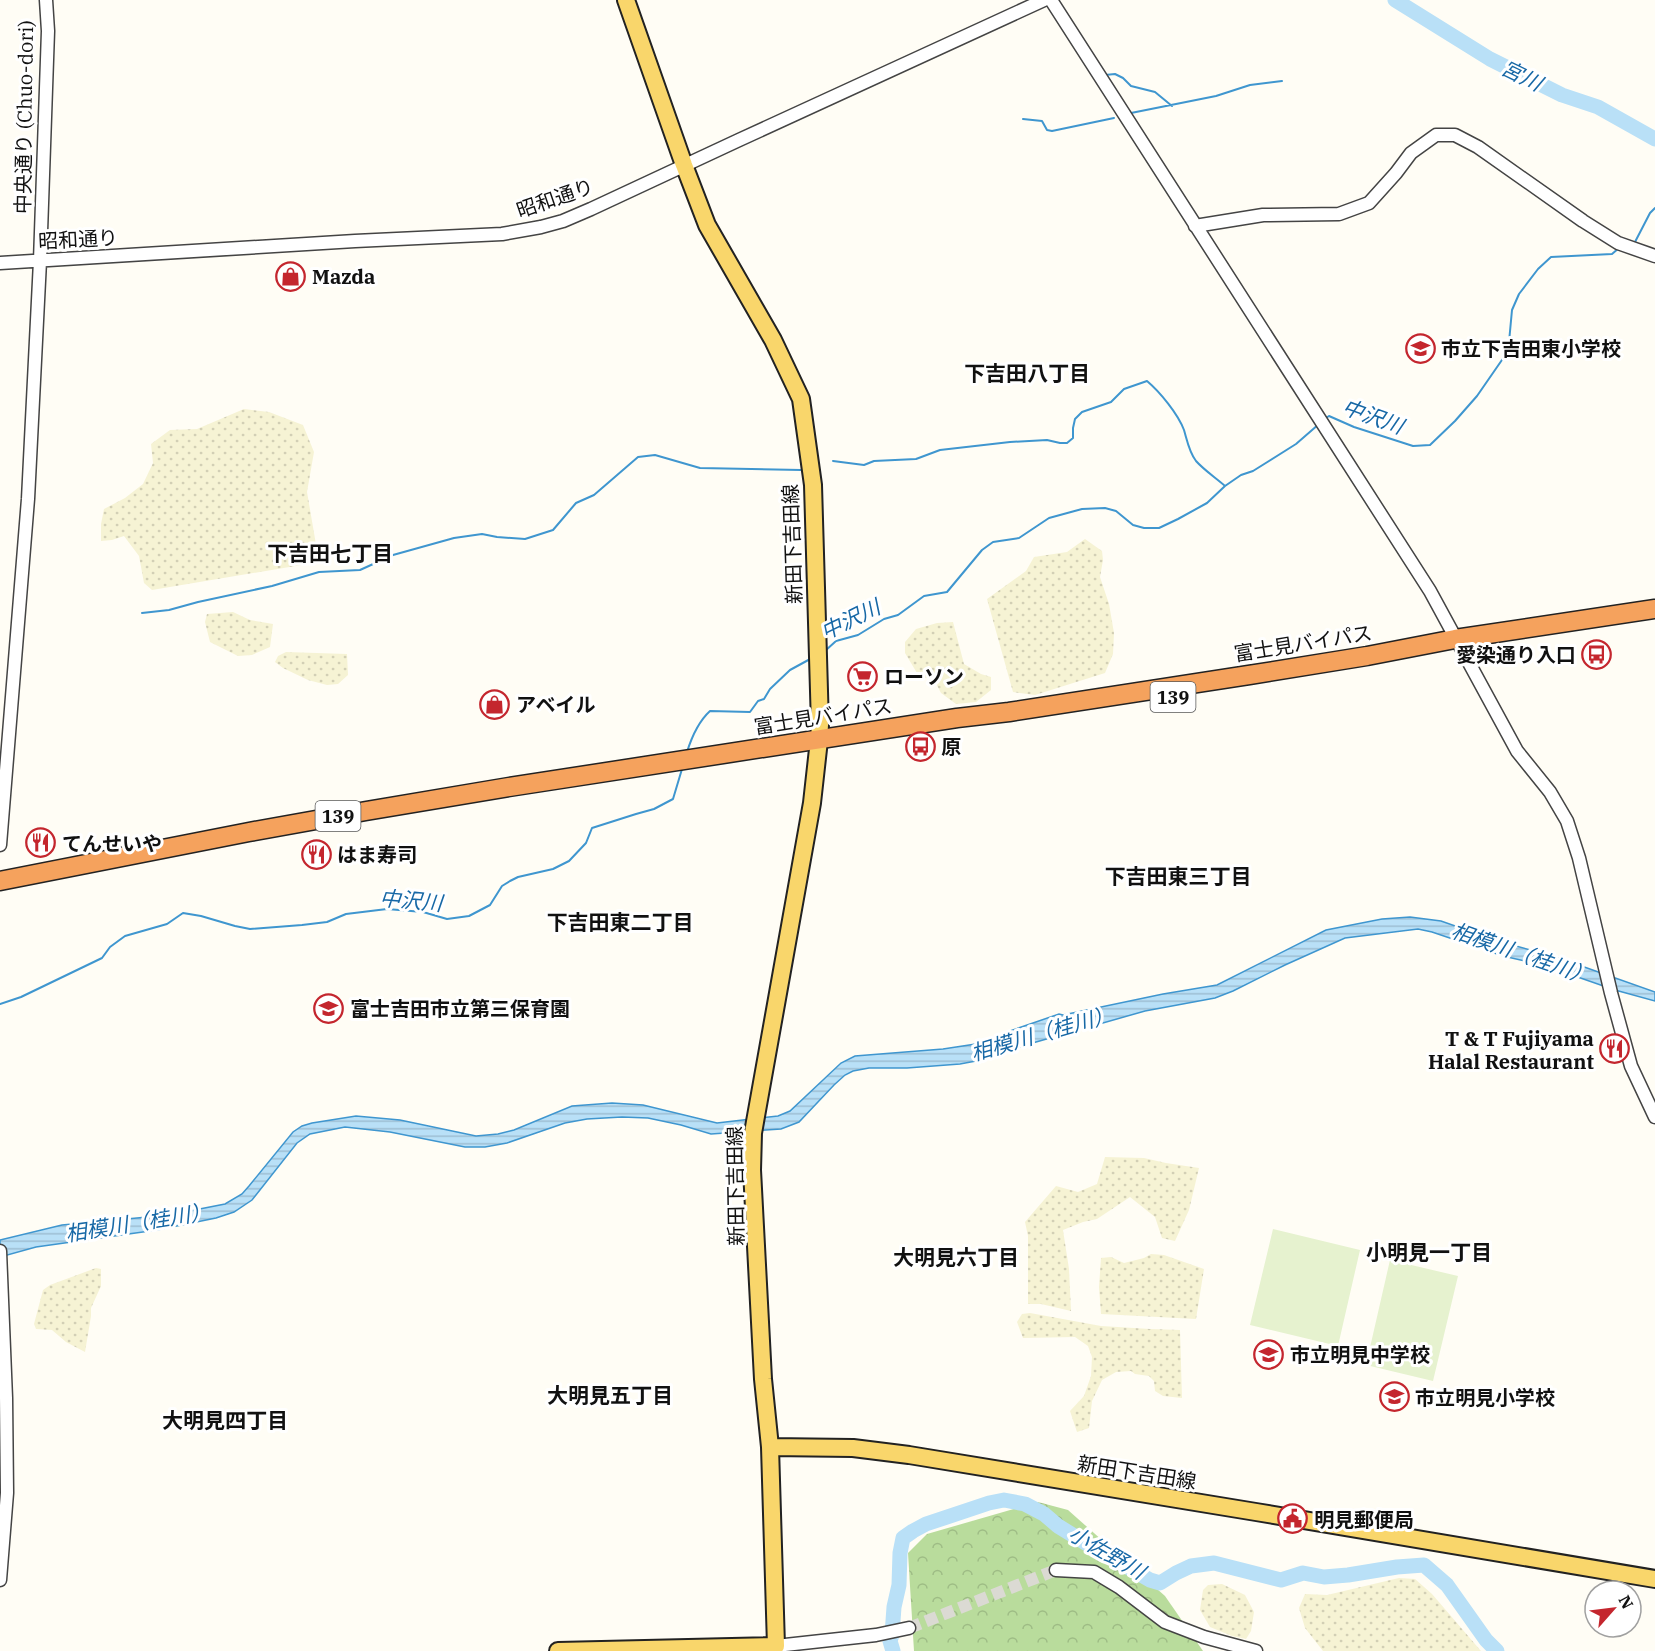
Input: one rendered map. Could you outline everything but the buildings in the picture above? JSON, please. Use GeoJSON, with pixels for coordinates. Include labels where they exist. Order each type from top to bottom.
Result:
{"type":"FeatureCollection","features":[{"type":"Feature","properties":{"kind":"highway","name":"富士見バイパス"},"geometry":{"type":"LineString","coordinates":[[0,881],[249,832],[498,789],[958,728],[1345,670],[1459,645],[1655,609]]}},
{"type":"Feature","properties":{"kind":"highway","name":"富士見バイパス"},"geometry":{"type":"LineString","coordinates":[[1459,645],[1655,619]]}},
{"type":"Feature","properties":{"kind":"highway","name":"富士見バイパス"},"geometry":{"type":"LineString","coordinates":[[0,892],[367,822],[684,766]]}},
{"type":"Feature","properties":{"kind":"main road","name":"新田下吉田線"},"geometry":{"type":"LineString","coordinates":[[626,0],[707,225],[773,340],[801,399],[813,485],[820,725],[812,803],[753,1133],[752,1170],[763,1379],[770,1447],[853,1448],[909,1455],[1655,1579]]}},
{"type":"Feature","properties":{"kind":"main road"},"geometry":{"type":"LineString","coordinates":[[558,1651],[776,1646],[770,1447]]}},
{"type":"Feature","properties":{"kind":"street","name":"中央通り (Chuo-dori)"},"geometry":{"type":"LineString","coordinates":[[0,845],[28,499],[40,261],[48,31],[46,0]]}},
{"type":"Feature","properties":{"kind":"street","name":"昭和通り"},"geometry":{"type":"LineString","coordinates":[[0,263],[521,232],[563,221],[591,209],[1044,0]]}},
{"type":"Feature","properties":{"kind":"street"},"geometry":{"type":"LineString","coordinates":[[1051,0],[1430,591],[1517,751],[1550,792],[1567,820],[1579,858],[1631,1066],[1655,1117]]}},
{"type":"Feature","properties":{"kind":"street"},"geometry":{"type":"LineString","coordinates":[[1195,226],[1263,215],[1339,214],[1369,203],[1411,153],[1436,135],[1455,135],[1478,147],[1618,243],[1655,256]]}},
{"type":"Feature","properties":{"kind":"street"},"geometry":{"type":"LineString","coordinates":[[0,1257],[7,1493],[0,1580]]}},
{"type":"Feature","properties":{"kind":"street"},"geometry":{"type":"LineString","coordinates":[[1056,1570],[1094,1572],[1119,1587],[1165,1623],[1204,1637],[1256,1651]]}},
{"type":"Feature","properties":{"kind":"street"},"geometry":{"type":"LineString","coordinates":[[776,1646],[876,1635],[904,1629]]}},
{"type":"Feature","properties":{"kind":"shaded area"},"geometry":{"type":"Polygon","coordinates":[[[244,409],[269,412],[303,425],[314,452],[307,492],[319,562],[152,590],[144,583],[139,556],[124,536],[101,541],[104,509],[125,498],[143,484],[153,463],[151,444],[170,430],[197,429],[244,409]]]}},
{"type":"Feature","properties":{"kind":"shaded area"},"geometry":{"type":"Polygon","coordinates":[[[1085,539],[1102,551],[1100,577],[1109,604],[1114,633],[1113,654],[1105,673],[1035,695],[1013,692],[987,599],[1026,571],[1034,557],[1067,552],[1085,539]]]}},
{"type":"Feature","properties":{"kind":"shaded area"},"geometry":{"type":"Polygon","coordinates":[[[233,612],[250,620],[273,624],[270,647],[252,655],[238,656],[210,642],[205,622],[207,614],[233,612]]]}},
{"type":"Feature","properties":{"kind":"shaded area"},"geometry":{"type":"Polygon","coordinates":[[[953,622],[964,664],[991,677],[991,690],[976,702],[956,704],[941,693],[933,678],[920,678],[905,653],[905,642],[916,629],[937,623],[953,622]]]}},
{"type":"Feature","properties":{"kind":"shaded area"},"geometry":{"type":"Polygon","coordinates":[[[286,652],[347,654],[348,675],[338,684],[327,685],[308,680],[275,662],[278,656],[286,652]]]}},
{"type":"Feature","properties":{"kind":"shaded area"},"geometry":{"type":"Polygon","coordinates":[[[1105,1157],[1144,1158],[1199,1168],[1189,1210],[1175,1241],[1162,1238],[1155,1217],[1130,1197],[1097,1219],[1063,1230],[1069,1269],[1071,1311],[1041,1304],[1028,1304],[1028,1236],[1025,1222],[1056,1186],[1078,1192],[1097,1184],[1105,1157]]]}},
{"type":"Feature","properties":{"kind":"shaded area"},"geometry":{"type":"Polygon","coordinates":[[[1151,1254],[1164,1255],[1204,1269],[1196,1319],[1101,1314],[1099,1287],[1101,1258],[1111,1257],[1124,1263],[1151,1254]]]}},
{"type":"Feature","properties":{"kind":"shaded area"},"geometry":{"type":"Polygon","coordinates":[[[96,1268],[101,1269],[101,1286],[91,1308],[85,1352],[66,1342],[52,1330],[36,1329],[34,1324],[43,1290],[50,1285],[96,1268]]]}},
{"type":"Feature","properties":{"kind":"shaded area"},"geometry":{"type":"Polygon","coordinates":[[[1030,1313],[1101,1326],[1180,1330],[1182,1398],[1163,1396],[1155,1391],[1154,1381],[1149,1376],[1135,1374],[1131,1371],[1116,1372],[1102,1380],[1092,1401],[1089,1428],[1077,1432],[1070,1411],[1084,1396],[1091,1376],[1092,1357],[1088,1346],[1075,1337],[1023,1338],[1017,1322],[1022,1314],[1030,1313]]]}},
{"type":"Feature","properties":{"kind":"shaded area"},"geometry":{"type":"Polygon","coordinates":[[[1399,1578],[1415,1579],[1432,1594],[1481,1651],[1323,1651],[1305,1628],[1299,1608],[1305,1594],[1327,1595],[1399,1578]]]}},
{"type":"Feature","properties":{"kind":"shaded area"},"geometry":{"type":"Polygon","coordinates":[[[1222,1584],[1245,1595],[1254,1612],[1251,1631],[1246,1639],[1210,1627],[1200,1610],[1203,1590],[1208,1585],[1222,1584]]]}},
{"type":"Feature","properties":{"kind":"green space"},"geometry":{"type":"Polygon","coordinates":[[[1273,1229],[1360,1250],[1338,1346],[1250,1325],[1273,1229]]]}},
{"type":"Feature","properties":{"kind":"green space"},"geometry":{"type":"Polygon","coordinates":[[[1390,1260],[1458,1276],[1433,1381],[1366,1365],[1390,1260]]]}},
{"type":"Feature","properties":{"kind":"green space"},"geometry":{"type":"Polygon","coordinates":[[[1038,1502],[1068,1510],[1165,1596],[1203,1651],[914,1651],[908,1553],[927,1534],[1038,1502]]]}},
{"type":"Feature","properties":{"kind":"water","name":"相模川（桂川）"},"geometry":{"type":"Polygon","coordinates":[[[1410,917],[1441,921],[1498,941],[1556,957],[1655,992],[1655,1001],[1546,966],[1503,956],[1418,929],[1345,938],[1215,998],[1145,1011],[976,1061],[853,1071],[834,1085],[799,1122],[781,1129],[711,1134],[648,1118],[622,1117],[565,1123],[507,1143],[485,1147],[465,1147],[390,1132],[345,1127],[310,1134],[297,1143],[252,1200],[234,1212],[157,1230],[36,1247],[0,1257],[0,1240],[62,1225],[169,1215],[225,1204],[242,1194],[293,1132],[312,1123],[356,1116],[400,1120],[476,1136],[514,1130],[572,1106],[612,1103],[643,1105],[717,1123],[778,1116],[790,1111],[841,1063],[855,1056],[943,1049],[1002,1040],[1010,1031],[1059,1014],[1217,985],[1326,930],[1382,919],[1410,917]]]}},
{"type":"Feature","properties":{"kind":"waterway","name":"宮川"},"geometry":{"type":"LineString","coordinates":[[1395,0],[1490,59],[1562,95],[1598,107],[1655,139]]}},
{"type":"Feature","properties":{"kind":"waterway"},"geometry":{"type":"LineString","coordinates":[[1105,75],[1115,74],[1131,86],[1155,92],[1172,106]]}},
{"type":"Feature","properties":{"kind":"waterway"},"geometry":{"type":"LineString","coordinates":[[1131,113],[1216,96],[1250,85],[1282,81]]}},
{"type":"Feature","properties":{"kind":"waterway"},"geometry":{"type":"LineString","coordinates":[[1023,119],[1042,121],[1047,130],[1052,131],[1114,118]]}},
{"type":"Feature","properties":{"kind":"waterway","name":"中沢川"},"geometry":{"type":"LineString","coordinates":[[1633,243],[1655,208]]}},
{"type":"Feature","properties":{"kind":"waterway","name":"中沢川"},"geometry":{"type":"LineString","coordinates":[[1326,418],[1329,416],[1354,427],[1413,446],[1430,445],[1477,396],[1504,357],[1509,342],[1512,310],[1519,294],[1538,269],[1551,257],[1612,254],[1619,248]]}},
{"type":"Feature","properties":{"kind":"waterway"},"geometry":{"type":"LineString","coordinates":[[833,461],[864,465],[874,461],[916,459],[940,450],[1010,442],[1047,440],[1067,443],[1073,438],[1075,419],[1082,412],[1111,402],[1124,389],[1147,381],[1178,417],[1196,461],[1225,486]]}},
{"type":"Feature","properties":{"kind":"waterway","name":"中沢川"},"geometry":{"type":"LineString","coordinates":[[825,651],[836,641],[858,635],[884,619],[898,615],[924,596],[947,592],[982,550],[993,542],[1019,538],[1049,518],[1082,509],[1105,508],[1116,511],[1133,525],[1159,528],[1207,503],[1225,486],[1296,444],[1319,424]]}},
{"type":"Feature","properties":{"kind":"waterway"},"geometry":{"type":"LineString","coordinates":[[142,613],[169,610],[272,586],[319,572],[360,570],[393,555],[454,538],[482,534],[525,539],[553,530],[576,503],[594,495],[638,457],[655,455],[700,468],[801,470]]}},
{"type":"Feature","properties":{"kind":"waterway","name":"中沢川"},"geometry":{"type":"LineString","coordinates":[[687,752],[696,730],[710,711],[750,712],[790,670],[812,658]]}},
{"type":"Feature","properties":{"kind":"waterway","name":"中沢川"},"geometry":{"type":"LineString","coordinates":[[0,1004],[21,997],[102,958],[110,947],[125,936],[167,924],[183,913],[250,929],[327,922],[346,914],[387,909],[423,912],[447,919],[469,916],[490,905],[502,886],[510,881],[553,869],[569,861],[586,843],[592,828],[654,809],[673,799],[682,769]]}},
{"type":"Feature","properties":{"kind":"waterway","name":"小佐野川"},"geometry":{"type":"LineString","coordinates":[[893,1651],[890,1641],[899,1585],[903,1538],[926,1524],[1004,1500],[1025,1504],[1044,1514],[1058,1526],[1089,1545],[1150,1580],[1160,1583],[1191,1566],[1214,1563],[1281,1580],[1303,1573],[1324,1577],[1424,1565],[1447,1585],[1486,1640],[1497,1651]]}},
{"type":"Feature","properties":{"kind":"tunnel"},"geometry":{"type":"LineString","coordinates":[[909,1628],[1056,1570]]}},
{"type":"Feature","properties":{"kind":"place","name":"Mazda"},"geometry":{"type":"Point","coordinates":[291,276]}},
{"type":"Feature","properties":{"kind":"place","name":"市立下吉田東小学校"},"geometry":{"type":"Point","coordinates":[1420,348]}},
{"type":"Feature","properties":{"kind":"place","name":"愛染通り入口"},"geometry":{"type":"Point","coordinates":[1597,654]}},
{"type":"Feature","properties":{"kind":"place","name":"ローソン"},"geometry":{"type":"Point","coordinates":[863,676]}},
{"type":"Feature","properties":{"kind":"place","name":"アベイル"},"geometry":{"type":"Point","coordinates":[495,704]}},
{"type":"Feature","properties":{"kind":"place","name":"原"},"geometry":{"type":"Point","coordinates":[920,746]}},
{"type":"Feature","properties":{"kind":"place","name":"てんせいや"},"geometry":{"type":"Point","coordinates":[41,843]}},
{"type":"Feature","properties":{"kind":"place","name":"はま寿司"},"geometry":{"type":"Point","coordinates":[316,854]}},
{"type":"Feature","properties":{"kind":"place","name":"富士吉田市立第三保育園"},"geometry":{"type":"Point","coordinates":[329,1008]}},
{"type":"Feature","properties":{"kind":"place","name":"T & T Fujiyama Halal Restaurant"},"geometry":{"type":"Point","coordinates":[1615,1049]}},
{"type":"Feature","properties":{"kind":"place","name":"市立明見中学校"},"geometry":{"type":"Point","coordinates":[1269,1354]}},
{"type":"Feature","properties":{"kind":"place","name":"市立明見小学校"},"geometry":{"type":"Point","coordinates":[1394,1397]}},
{"type":"Feature","properties":{"kind":"place","name":"明見郵便局"},"geometry":{"type":"Point","coordinates":[1293,1519]}},
{"type":"Feature","properties":{"kind":"district","name":"下吉田八丁目"},"geometry":{"type":"Point","coordinates":[1027,373]}},
{"type":"Feature","properties":{"kind":"district","name":"下吉田七丁目"},"geometry":{"type":"Point","coordinates":[330,553]}},
{"type":"Feature","properties":{"kind":"district","name":"下吉田東三丁目"},"geometry":{"type":"Point","coordinates":[1178,876]}},
{"type":"Feature","properties":{"kind":"district","name":"下吉田東二丁目"},"geometry":{"type":"Point","coordinates":[620,922]}},
{"type":"Feature","properties":{"kind":"district","name":"小明見一丁目"},"geometry":{"type":"Point","coordinates":[1429,1252]}},
{"type":"Feature","properties":{"kind":"district","name":"大明見六丁目"},"geometry":{"type":"Point","coordinates":[956,1257]}},
{"type":"Feature","properties":{"kind":"district","name":"大明見五丁目"},"geometry":{"type":"Point","coordinates":[610,1395]}},
{"type":"Feature","properties":{"kind":"district","name":"大明見四丁目"},"geometry":{"type":"Point","coordinates":[225,1420]}}]}
